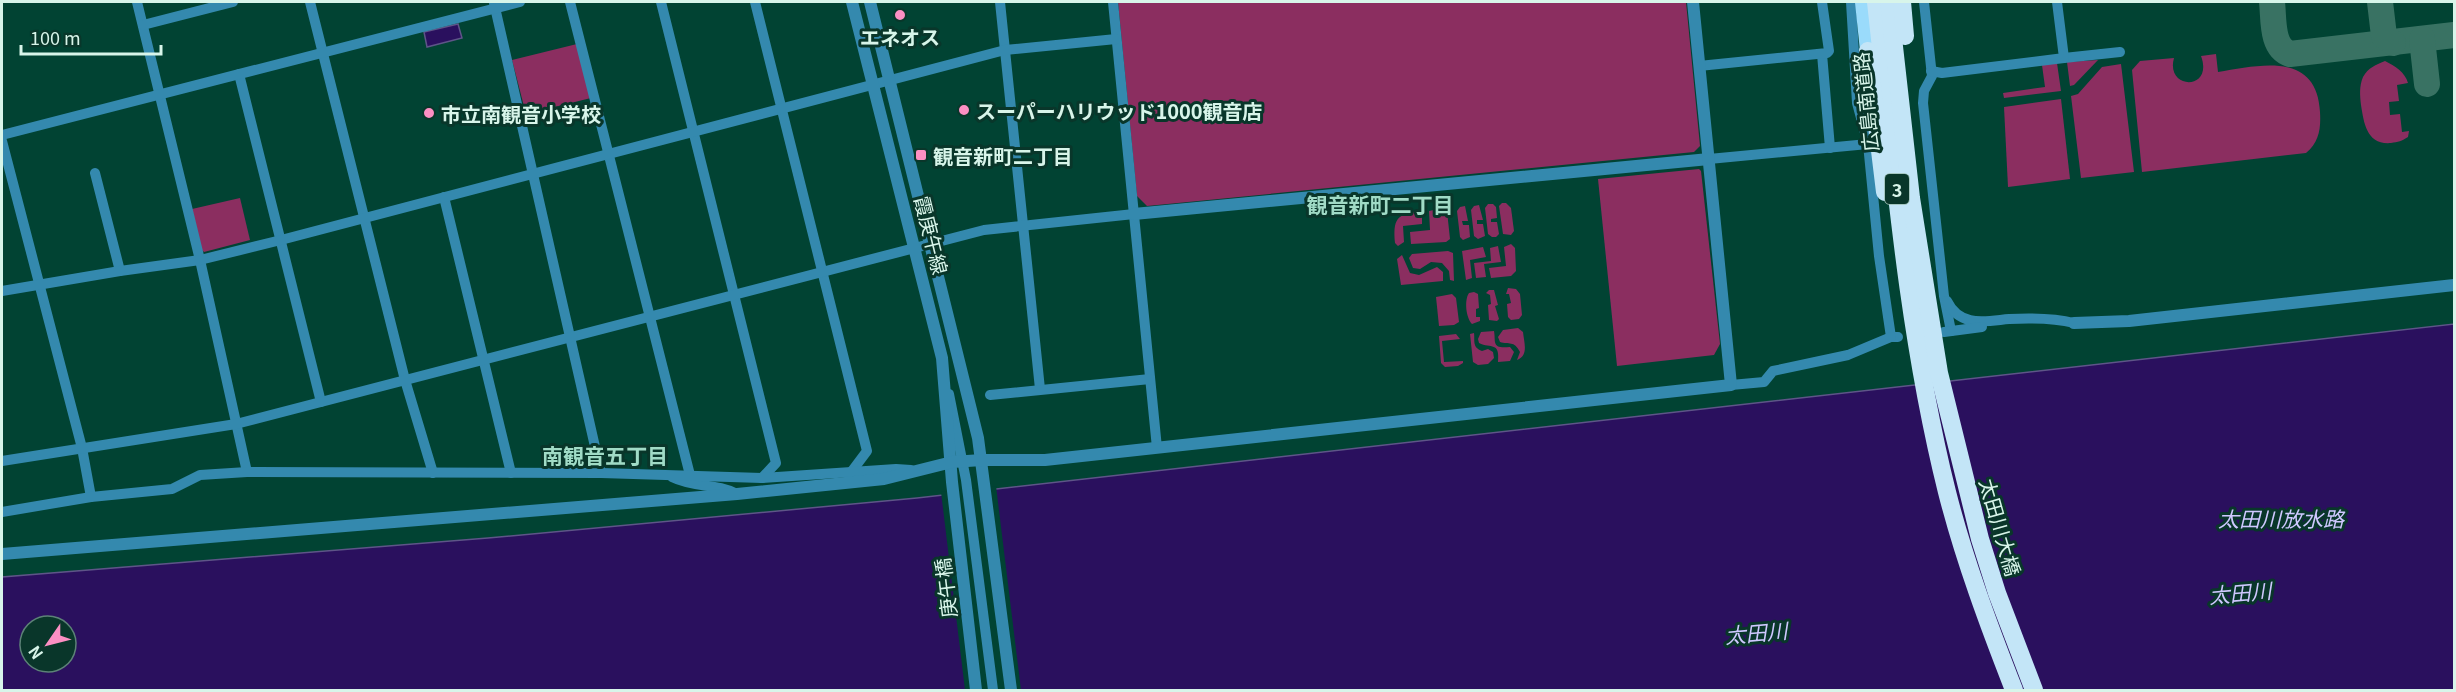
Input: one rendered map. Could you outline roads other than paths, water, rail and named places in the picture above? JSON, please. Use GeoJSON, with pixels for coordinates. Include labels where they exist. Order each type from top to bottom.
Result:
{"type":"FeatureCollection","features":[{"type":"Feature","properties":{"kind":"highway"},"geometry":{"type":"LineString","coordinates":[[1863,2],[1896,284],[1924,375]]}},
{"type":"Feature","properties":{"kind":"highway","name":"広島南道路"},"geometry":{"type":"LineString","coordinates":[[1876,2],[1904,252],[1924,375]]}},
{"type":"Feature","properties":{"kind":"highway","name":"広島南道路"},"geometry":{"type":"LineString","coordinates":[[1889,2],[1911,198],[1920,252],[1927,435],[1948,493]]}},
{"type":"Feature","properties":{"kind":"highway"},"geometry":{"type":"LineString","coordinates":[[1902,2],[1922,199],[1920,252]]}},
{"type":"Feature","properties":{"kind":"highway","name":"太田川大橋"},"geometry":{"type":"LineString","coordinates":[[1924,375],[1997,593],[2034,690]]}},
{"type":"Feature","properties":{"kind":"highway","name":"太田川大橋"},"geometry":{"type":"LineString","coordinates":[[1948,493],[1979,595],[2014,690]]}},
{"type":"Feature","properties":{"kind":"street"},"geometry":{"type":"LineString","coordinates":[[137,2],[200,260],[247,472]]}},
{"type":"Feature","properties":{"kind":"street"},"geometry":{"type":"LineString","coordinates":[[143,25],[233,2]]}},
{"type":"Feature","properties":{"kind":"street"},"geometry":{"type":"LineString","coordinates":[[310,2],[405,380],[433,474]]}},
{"type":"Feature","properties":{"kind":"street"},"geometry":{"type":"LineString","coordinates":[[2,135],[322,53],[495,5],[520,2]]}},
{"type":"Feature","properties":{"kind":"street"},"geometry":{"type":"LineString","coordinates":[[570,2],[690,475]]}},
{"type":"Feature","properties":{"kind":"street"},"geometry":{"type":"LineString","coordinates":[[661,2],[776,464],[762,478]]}},
{"type":"Feature","properties":{"kind":"street"},"geometry":{"type":"LineString","coordinates":[[755,2],[867,451],[852,471]]}},
{"type":"Feature","properties":{"kind":"street","name":"霞庚午線"},"geometry":{"type":"LineString","coordinates":[[852,2],[942,358],[957,462],[952,482]]}},
{"type":"Feature","properties":{"kind":"street"},"geometry":{"type":"LineString","coordinates":[[870,2],[932,243],[982,460],[1011,690]]}},
{"type":"Feature","properties":{"kind":"street"},"geometry":{"type":"LineString","coordinates":[[1000,2],[1040,389]]}},
{"type":"Feature","properties":{"kind":"street"},"geometry":{"type":"LineString","coordinates":[[1113,2],[1157,448]]}},
{"type":"Feature","properties":{"kind":"street"},"geometry":{"type":"LineString","coordinates":[[1693,2],[1731,385]]}},
{"type":"Feature","properties":{"kind":"street"},"geometry":{"type":"LineString","coordinates":[[1699,66],[1822,54],[1829,51],[1822,2]]}},
{"type":"Feature","properties":{"kind":"street"},"geometry":{"type":"LineString","coordinates":[[2,554],[737,494],[884,479],[957,462],[1045,460],[1764,381],[1773,371],[1848,355],[1895,337],[1879,256],[1869,144],[1857,104],[1851,2]]}},
{"type":"Feature","properties":{"kind":"street"},"geometry":{"type":"LineString","coordinates":[[1924,2],[1932,71],[1923,97],[1947,331],[2129,321],[2454,285]]}},
{"type":"Feature","properties":{"kind":"street"},"geometry":{"type":"LineString","coordinates":[[2057,2],[2064,58]]}},
{"type":"Feature","properties":{"kind":"street"},"geometry":{"type":"LineString","coordinates":[[495,5],[601,473]]}},
{"type":"Feature","properties":{"kind":"street"},"geometry":{"type":"LineString","coordinates":[[2,291],[200,260],[608,156],[1005,50],[1116,39]]}},
{"type":"Feature","properties":{"kind":"street"},"geometry":{"type":"LineString","coordinates":[[1853,39],[1864,44],[1868,51]]}},
{"type":"Feature","properties":{"kind":"street"},"geometry":{"type":"LineString","coordinates":[[1932,71],[1942,72],[2120,52]]}},
{"type":"Feature","properties":{"kind":"street"},"geometry":{"type":"LineString","coordinates":[[1822,54],[1830,148]]}},
{"type":"Feature","properties":{"kind":"street"},"geometry":{"type":"LineString","coordinates":[[239,74],[321,402]]}},
{"type":"Feature","properties":{"kind":"street"},"geometry":{"type":"LineString","coordinates":[[2,141],[82,448],[92,497]]}},
{"type":"Feature","properties":{"kind":"street"},"geometry":{"type":"LineString","coordinates":[[2,461],[236,424],[984,230],[1869,144]]}},
{"type":"Feature","properties":{"kind":"street"},"geometry":{"type":"LineString","coordinates":[[95,173],[120,271]]}},
{"type":"Feature","properties":{"kind":"street"},"geometry":{"type":"LineString","coordinates":[[444,197],[511,473]]}},
{"type":"Feature","properties":{"kind":"street"},"geometry":{"type":"LineString","coordinates":[[1944,296],[1955,312],[1977,322],[2018,319],[2074,323]]}},
{"type":"Feature","properties":{"kind":"street"},"geometry":{"type":"LineString","coordinates":[[990,395],[1150,380]]}},
{"type":"Feature","properties":{"kind":"street"},"geometry":{"type":"LineString","coordinates":[[957,462],[966,480],[993,690]]}},
{"type":"Feature","properties":{"kind":"street"},"geometry":{"type":"LineString","coordinates":[[2,512],[92,497],[172,489],[200,475],[247,472],[601,473],[762,478],[852,471],[917,470]]}},
{"type":"Feature","properties":{"kind":"street"},"geometry":{"type":"LineString","coordinates":[[669,475],[686,484],[726,488],[737,494]]}},
{"type":"Feature","properties":{"kind":"street","name":"庚午橋"},"geometry":{"type":"LineString","coordinates":[[952,482],[976,690]]}},
{"type":"Feature","properties":{"kind":"water"},"geometry":{"type":"Polygon","coordinates":[[[458,24],[462,38],[427,47],[424,32],[458,24]]]}},
{"type":"Feature","properties":{"kind":"water","name":"太田川放水路"},"geometry":{"type":"Polygon","coordinates":[[[2454,324],[2454,690],[2,690],[2,577],[488,538],[917,498],[2454,324]]]}},
{"type":"Feature","properties":{"kind":"place","name":"エネオス"},"geometry":{"type":"Point","coordinates":[900,15]}},
{"type":"Feature","properties":{"kind":"place","name":"スーパーハリウッド1000観音店"},"geometry":{"type":"Point","coordinates":[964,110]}},
{"type":"Feature","properties":{"kind":"place","name":"市立南観音小学校"},"geometry":{"type":"Point","coordinates":[429,113]}},
{"type":"Feature","properties":{"kind":"place","name":"観音新町二丁目"},"geometry":{"type":"Point","coordinates":[921,155]}},
{"type":"Feature","properties":{"kind":"district","name":"観音新町二丁目"},"geometry":{"type":"Point","coordinates":[1380,204]}},
{"type":"Feature","properties":{"kind":"district","name":"南観音五丁目"},"geometry":{"type":"Point","coordinates":[605,455]}},
{"type":"Feature","properties":{"kind":"water label","name":"太田川"},"geometry":{"type":"Point","coordinates":[2240,592]}},
{"type":"Feature","properties":{"kind":"water label","name":"太田川"},"geometry":{"type":"Point","coordinates":[1756,632]}}]}
